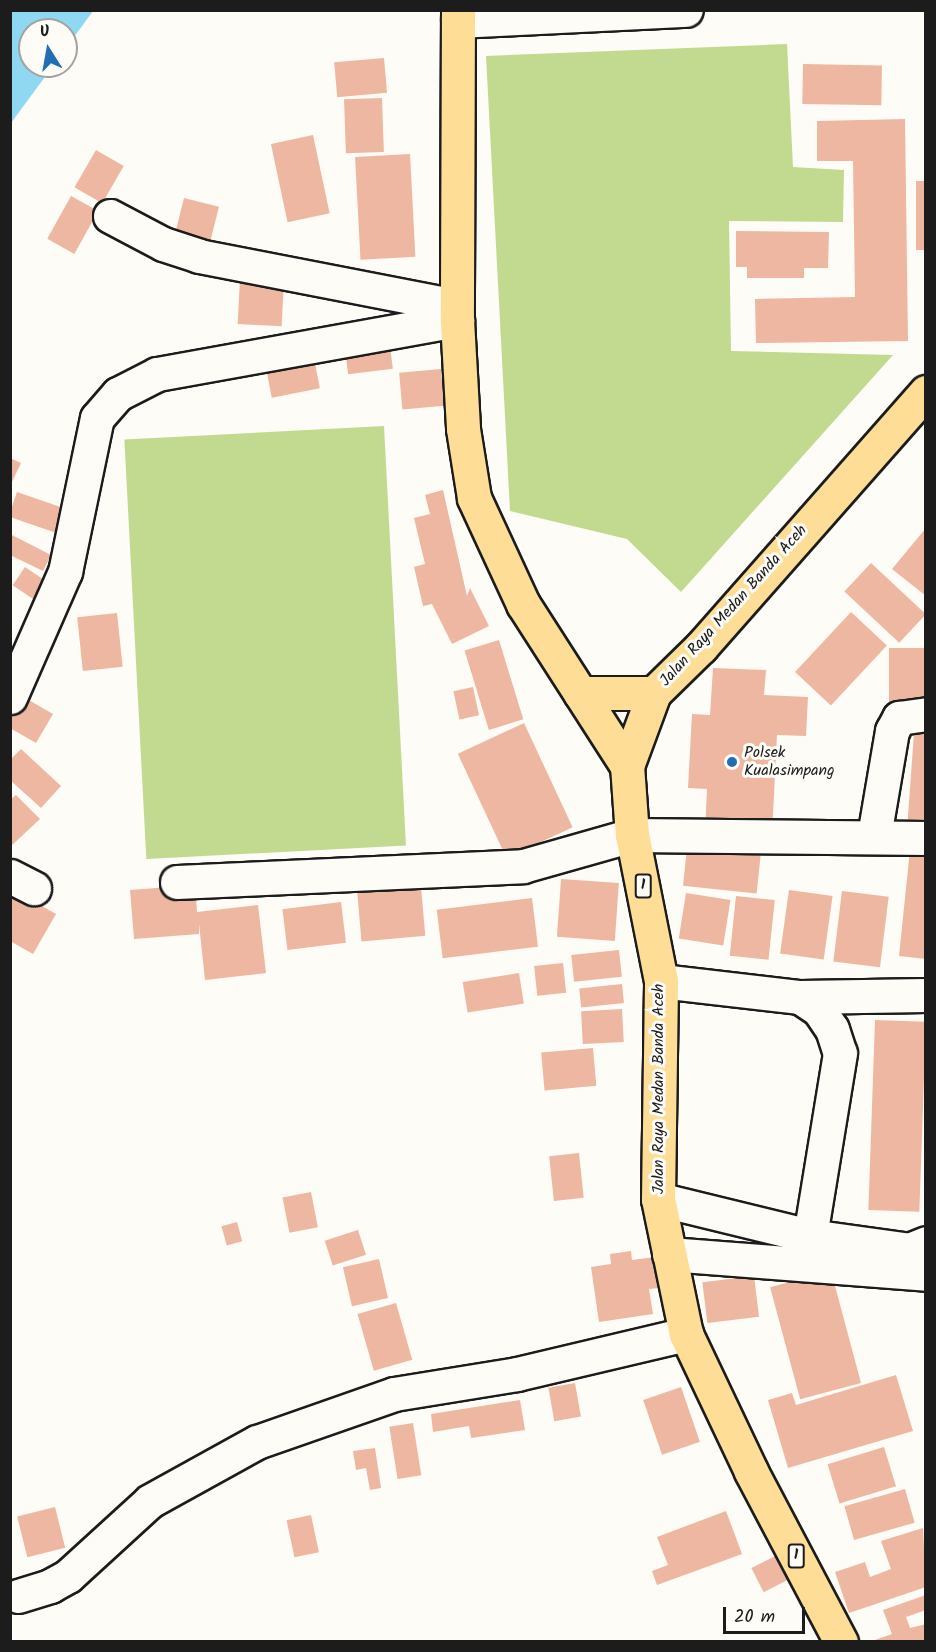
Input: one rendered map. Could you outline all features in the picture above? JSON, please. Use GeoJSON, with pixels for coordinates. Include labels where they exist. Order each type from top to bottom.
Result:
{"type":"FeatureCollection","features":[{"type":"Feature","properties":{"kind":"highway"},"geometry":{"type":"LineString","coordinates":[[458,16],[457,313],[463,429],[474,498],[523,604],[627,766]]}},
{"type":"Feature","properties":{"kind":"highway","name":"Jalan Raya Medan Banda Aceh"},"geometry":{"type":"LineString","coordinates":[[841,1641],[751,1471],[686,1334],[658,1199],[661,981],[633,835],[627,766],[654,693],[701,647],[926,392]]}},
{"type":"Feature","properties":{"kind":"highway"},"geometry":{"type":"LineString","coordinates":[[580,693],[654,693]]}},
{"type":"Feature","properties":{"kind":"street"},"geometry":{"type":"LineString","coordinates":[[458,16],[686,10]]}},
{"type":"Feature","properties":{"kind":"street"},"geometry":{"type":"LineString","coordinates":[[110,216],[163,244],[199,256],[457,313]]}},
{"type":"Feature","properties":{"kind":"street"},"geometry":{"type":"LineString","coordinates":[[10,697],[65,572],[97,418],[118,394],[157,374],[457,313]]}},
{"type":"Feature","properties":{"kind":"street"},"geometry":{"type":"LineString","coordinates":[[874,836],[892,731],[899,718],[926,714]]}},
{"type":"Feature","properties":{"kind":"street"},"geometry":{"type":"LineString","coordinates":[[177,882],[522,866],[633,835],[926,838]]}},
{"type":"Feature","properties":{"kind":"street"},"geometry":{"type":"LineString","coordinates":[[661,981],[800,997],[926,995]]}},
{"type":"Feature","properties":{"kind":"street"},"geometry":{"type":"LineString","coordinates":[[800,997],[819,1010],[832,1029],[840,1053],[810,1236]]}},
{"type":"Feature","properties":{"kind":"street"},"geometry":{"type":"LineString","coordinates":[[658,1199],[810,1236],[909,1250],[926,1243]]}},
{"type":"Feature","properties":{"kind":"street"},"geometry":{"type":"LineString","coordinates":[[669,1254],[926,1274]]}},
{"type":"Feature","properties":{"kind":"street"},"geometry":{"type":"LineString","coordinates":[[18,1596],[51,1586],[68,1576],[150,1501],[257,1442],[394,1394],[517,1374],[686,1334]]}},
{"type":"Feature","properties":{"kind":"green space"},"geometry":{"type":"Polygon","coordinates":[[[787,44],[793,167],[844,170],[843,222],[729,221],[731,351],[893,355],[681,592],[627,539],[510,511],[486,56],[787,44]]]}},
{"type":"Feature","properties":{"kind":"green space"},"geometry":{"type":"Polygon","coordinates":[[[384,426],[406,845],[146,859],[124,440],[384,426]]]}},
{"type":"Feature","properties":{"kind":"water"},"geometry":{"type":"Polygon","coordinates":[[[11,10],[93,11],[78,32],[78,18],[18,18],[18,78],[44,78],[11,123],[11,10]]]}},
{"type":"Feature","properties":{"kind":"building"},"geometry":{"type":"Polygon","coordinates":[[[384,58],[387,93],[337,97],[334,62],[384,58]]]}},
{"type":"Feature","properties":{"kind":"building"},"geometry":{"type":"Polygon","coordinates":[[[803,64],[882,65],[881,105],[802,104],[803,64]]]}},
{"type":"Feature","properties":{"kind":"building"},"geometry":{"type":"Polygon","coordinates":[[[382,98],[384,152],[346,153],[344,99],[382,98]]]}},
{"type":"Feature","properties":{"kind":"building"},"geometry":{"type":"Polygon","coordinates":[[[905,119],[908,341],[756,343],[755,299],[855,297],[853,161],[817,161],[817,121],[905,119]]]}},
{"type":"Feature","properties":{"kind":"building"},"geometry":{"type":"Polygon","coordinates":[[[313,135],[330,213],[288,222],[271,144],[313,135]]]}},
{"type":"Feature","properties":{"kind":"building"},"geometry":{"type":"Polygon","coordinates":[[[96,150],[124,166],[102,203],[74,187],[96,150]]]}},
{"type":"Feature","properties":{"kind":"building"},"geometry":{"type":"Polygon","coordinates":[[[410,154],[415,257],[360,260],[355,157],[410,154]]]}},
{"type":"Feature","properties":{"kind":"building"},"geometry":{"type":"Polygon","coordinates":[[[916,181],[926,181],[926,250],[916,250],[916,181]]]}},
{"type":"Feature","properties":{"kind":"building"},"geometry":{"type":"Polygon","coordinates":[[[71,196],[98,211],[74,254],[47,239],[71,196]]]}},
{"type":"Feature","properties":{"kind":"building"},"geometry":{"type":"Polygon","coordinates":[[[184,198],[219,207],[210,242],[175,233],[184,198]]]}},
{"type":"Feature","properties":{"kind":"building"},"geometry":{"type":"Polygon","coordinates":[[[736,231],[829,232],[828,268],[804,268],[804,278],[747,278],[747,267],[736,267],[736,231]]]}},
{"type":"Feature","properties":{"kind":"building"},"geometry":{"type":"Polygon","coordinates":[[[240,279],[284,281],[282,326],[238,324],[240,279]]]}},
{"type":"Feature","properties":{"kind":"building"},"geometry":{"type":"Polygon","coordinates":[[[390,346],[393,369],[348,374],[345,351],[390,346]]]}},
{"type":"Feature","properties":{"kind":"building"},"geometry":{"type":"Polygon","coordinates":[[[313,353],[320,388],[272,398],[265,362],[313,353]]]}},
{"type":"Feature","properties":{"kind":"building"},"geometry":{"type":"Polygon","coordinates":[[[441,369],[444,406],[402,410],[399,373],[441,369]]]}},
{"type":"Feature","properties":{"kind":"building"},"geometry":{"type":"Polygon","coordinates":[[[10,458],[21,463],[10,486],[10,458]]]}},
{"type":"Feature","properties":{"kind":"building"},"geometry":{"type":"Polygon","coordinates":[[[443,490],[467,596],[470,588],[489,626],[452,644],[432,604],[423,606],[414,567],[425,564],[414,518],[430,514],[425,495],[443,490]]]}},
{"type":"Feature","properties":{"kind":"building"},"geometry":{"type":"Polygon","coordinates":[[[17,492],[63,508],[55,533],[10,517],[17,492]]]}},
{"type":"Feature","properties":{"kind":"building"},"geometry":{"type":"Polygon","coordinates":[[[926,528],[926,596],[892,569],[926,528]]]}},
{"type":"Feature","properties":{"kind":"building"},"geometry":{"type":"Polygon","coordinates":[[[10,534],[51,555],[43,571],[10,555],[10,534]]]}},
{"type":"Feature","properties":{"kind":"building"},"geometry":{"type":"Polygon","coordinates":[[[871,563],[926,614],[899,643],[844,592],[871,563]]]}},
{"type":"Feature","properties":{"kind":"building"},"geometry":{"type":"Polygon","coordinates":[[[25,567],[50,584],[38,602],[13,585],[25,567]]]}},
{"type":"Feature","properties":{"kind":"building"},"geometry":{"type":"Polygon","coordinates":[[[851,612],[887,645],[831,705],[795,672],[851,612]]]}},
{"type":"Feature","properties":{"kind":"building"},"geometry":{"type":"Polygon","coordinates":[[[117,613],[123,667],[83,671],[77,617],[117,613]]]}},
{"type":"Feature","properties":{"kind":"building"},"geometry":{"type":"Polygon","coordinates":[[[499,640],[523,719],[489,730],[465,651],[499,640]]]}},
{"type":"Feature","properties":{"kind":"building"},"geometry":{"type":"Polygon","coordinates":[[[889,648],[926,648],[926,704],[889,704],[889,648]]]}},
{"type":"Feature","properties":{"kind":"building","name":"Polsek Kualasimpang"},"geometry":{"type":"Polygon","coordinates":[[[713,668],[766,670],[764,695],[808,697],[806,736],[777,735],[772,834],[705,831],[707,789],[688,788],[692,714],[710,715],[713,668]]]}},
{"type":"Feature","properties":{"kind":"building"},"geometry":{"type":"Polygon","coordinates":[[[473,687],[479,715],[459,720],[453,691],[473,687]]]}},
{"type":"Feature","properties":{"kind":"building"},"geometry":{"type":"Polygon","coordinates":[[[20,695],[53,714],[36,743],[10,728],[10,711],[20,695]]]}},
{"type":"Feature","properties":{"kind":"building"},"geometry":{"type":"Polygon","coordinates":[[[524,723],[573,827],[506,858],[458,754],[524,723]]]}},
{"type":"Feature","properties":{"kind":"building"},"geometry":{"type":"Polygon","coordinates":[[[914,733],[926,734],[926,831],[907,830],[914,733]]]}},
{"type":"Feature","properties":{"kind":"building"},"geometry":{"type":"Polygon","coordinates":[[[21,749],[61,786],[41,808],[10,780],[10,760],[21,749]]]}},
{"type":"Feature","properties":{"kind":"building"},"geometry":{"type":"Polygon","coordinates":[[[16,795],[40,819],[10,847],[10,800],[16,795]]]}},
{"type":"Feature","properties":{"kind":"building"},"geometry":{"type":"Polygon","coordinates":[[[687,848],[761,856],[757,894],[683,886],[687,848]]]}},
{"type":"Feature","properties":{"kind":"building"},"geometry":{"type":"Polygon","coordinates":[[[910,850],[926,851],[926,959],[899,956],[910,850]]]}},
{"type":"Feature","properties":{"kind":"building"},"geometry":{"type":"Polygon","coordinates":[[[561,879],[619,883],[615,941],[557,937],[561,879]]]}},
{"type":"Feature","properties":{"kind":"building"},"geometry":{"type":"Polygon","coordinates":[[[195,885],[197,912],[258,905],[266,973],[205,980],[199,924],[199,934],[134,939],[130,890],[195,885]]]}},
{"type":"Feature","properties":{"kind":"building"},"geometry":{"type":"Polygon","coordinates":[[[421,887],[425,936],[362,941],[357,893],[421,887]]]}},
{"type":"Feature","properties":{"kind":"building"},"geometry":{"type":"Polygon","coordinates":[[[10,888],[56,914],[33,954],[10,941],[10,888]]]}},
{"type":"Feature","properties":{"kind":"building"},"geometry":{"type":"Polygon","coordinates":[[[789,890],[833,896],[824,960],[780,953],[789,890]]]}},
{"type":"Feature","properties":{"kind":"building"},"geometry":{"type":"Polygon","coordinates":[[[842,891],[889,897],[880,967],[833,961],[842,891]]]}},
{"type":"Feature","properties":{"kind":"building"},"geometry":{"type":"Polygon","coordinates":[[[686,893],[730,900],[723,945],[679,938],[686,893]]]}},
{"type":"Feature","properties":{"kind":"building"},"geometry":{"type":"Polygon","coordinates":[[[736,896],[775,900],[769,960],[730,956],[736,896]]]}},
{"type":"Feature","properties":{"kind":"building"},"geometry":{"type":"Polygon","coordinates":[[[532,898],[538,947],[443,958],[437,910],[532,898]]]}},
{"type":"Feature","properties":{"kind":"building"},"geometry":{"type":"Polygon","coordinates":[[[341,902],[346,943],[287,950],[282,909],[341,902]]]}},
{"type":"Feature","properties":{"kind":"building"},"geometry":{"type":"Polygon","coordinates":[[[619,950],[622,977],[574,982],[571,955],[619,950]]]}},
{"type":"Feature","properties":{"kind":"building"},"geometry":{"type":"Polygon","coordinates":[[[563,963],[566,993],[537,996],[534,966],[563,963]]]}},
{"type":"Feature","properties":{"kind":"building"},"geometry":{"type":"Polygon","coordinates":[[[519,973],[524,1004],[468,1013],[463,982],[519,973]]]}},
{"type":"Feature","properties":{"kind":"building"},"geometry":{"type":"Polygon","coordinates":[[[622,984],[624,1003],[581,1007],[579,988],[622,984]]]}},
{"type":"Feature","properties":{"kind":"building"},"geometry":{"type":"Polygon","coordinates":[[[622,1009],[624,1042],[583,1044],[581,1011],[622,1009]]]}},
{"type":"Feature","properties":{"kind":"building"},"geometry":{"type":"Polygon","coordinates":[[[875,1020],[926,1022],[919,1212],[868,1210],[875,1020]]]}},
{"type":"Feature","properties":{"kind":"building"},"geometry":{"type":"Polygon","coordinates":[[[593,1048],[596,1086],[545,1090],[541,1053],[593,1048]]]}},
{"type":"Feature","properties":{"kind":"building"},"geometry":{"type":"Polygon","coordinates":[[[579,1153],[584,1198],[554,1201],[549,1156],[579,1153]]]}},
{"type":"Feature","properties":{"kind":"building"},"geometry":{"type":"Polygon","coordinates":[[[311,1192],[318,1227],[289,1233],[283,1198],[311,1192]]]}},
{"type":"Feature","properties":{"kind":"building"},"geometry":{"type":"Polygon","coordinates":[[[237,1222],[242,1241],[227,1245],[222,1226],[237,1222]]]}},
{"type":"Feature","properties":{"kind":"building"},"geometry":{"type":"Polygon","coordinates":[[[358,1230],[366,1255],[333,1266],[325,1241],[358,1230]]]}},
{"type":"Feature","properties":{"kind":"building"},"geometry":{"type":"Polygon","coordinates":[[[631,1251],[632,1260],[655,1257],[660,1288],[649,1289],[653,1314],[599,1322],[591,1267],[611,1264],[610,1254],[631,1251]]]}},
{"type":"Feature","properties":{"kind":"building"},"geometry":{"type":"Polygon","coordinates":[[[379,1259],[388,1298],[352,1306],[343,1267],[379,1259]]]}},
{"type":"Feature","properties":{"kind":"building"},"geometry":{"type":"Polygon","coordinates":[[[831,1271],[861,1383],[800,1399],[770,1287],[831,1271]]]}},
{"type":"Feature","properties":{"kind":"building"},"geometry":{"type":"Polygon","coordinates":[[[754,1276],[759,1317],[707,1323],[702,1282],[754,1276]]]}},
{"type":"Feature","properties":{"kind":"building"},"geometry":{"type":"Polygon","coordinates":[[[396,1303],[412,1360],[374,1371],[358,1314],[396,1303]]]}},
{"type":"Feature","properties":{"kind":"building"},"geometry":{"type":"Polygon","coordinates":[[[896,1375],[913,1431],[788,1468],[768,1400],[792,1393],[796,1405],[896,1375]]]}},
{"type":"Feature","properties":{"kind":"building"},"geometry":{"type":"Polygon","coordinates":[[[575,1383],[581,1416],[554,1421],[548,1388],[575,1383]]]}},
{"type":"Feature","properties":{"kind":"building"},"geometry":{"type":"Polygon","coordinates":[[[681,1387],[700,1442],[662,1455],[643,1400],[681,1387]]]}},
{"type":"Feature","properties":{"kind":"building"},"geometry":{"type":"Polygon","coordinates":[[[520,1400],[525,1430],[471,1438],[469,1426],[433,1432],[431,1414],[520,1400]]]}},
{"type":"Feature","properties":{"kind":"building"},"geometry":{"type":"Polygon","coordinates":[[[413,1423],[421,1475],[398,1479],[389,1427],[413,1423]]]}},
{"type":"Feature","properties":{"kind":"building"},"geometry":{"type":"Polygon","coordinates":[[[884,1447],[896,1486],[840,1503],[828,1464],[884,1447]]]}},
{"type":"Feature","properties":{"kind":"building"},"geometry":{"type":"Polygon","coordinates":[[[375,1448],[381,1488],[370,1490],[366,1468],[356,1470],[353,1451],[375,1448]]]}},
{"type":"Feature","properties":{"kind":"building"},"geometry":{"type":"Polygon","coordinates":[[[905,1489],[915,1523],[854,1540],[844,1506],[905,1489]]]}},
{"type":"Feature","properties":{"kind":"building"},"geometry":{"type":"Polygon","coordinates":[[[55,1507],[65,1548],[27,1557],[17,1516],[55,1507]]]}},
{"type":"Feature","properties":{"kind":"building"},"geometry":{"type":"Polygon","coordinates":[[[726,1511],[742,1554],[657,1585],[652,1571],[668,1565],[657,1537],[726,1511]]]}},
{"type":"Feature","properties":{"kind":"building"},"geometry":{"type":"Polygon","coordinates":[[[311,1515],[319,1552],[294,1557],[287,1520],[311,1515]]]}},
{"type":"Feature","properties":{"kind":"building"},"geometry":{"type":"Polygon","coordinates":[[[923,1528],[926,1587],[849,1613],[835,1572],[865,1562],[870,1577],[891,1569],[881,1541],[923,1528]]]}},
{"type":"Feature","properties":{"kind":"building"},"geometry":{"type":"Polygon","coordinates":[[[779,1554],[791,1578],[764,1592],[751,1568],[779,1554]]]}},
{"type":"Feature","properties":{"kind":"building"},"geometry":{"type":"Polygon","coordinates":[[[926,1595],[926,1610],[906,1617],[910,1628],[926,1624],[926,1642],[869,1642],[892,1634],[883,1610],[926,1595]]]}},
{"type":"Feature","properties":{"kind":"place","name":"Polsek Kualasimpang"},"geometry":{"type":"Point","coordinates":[732,762]}}]}
